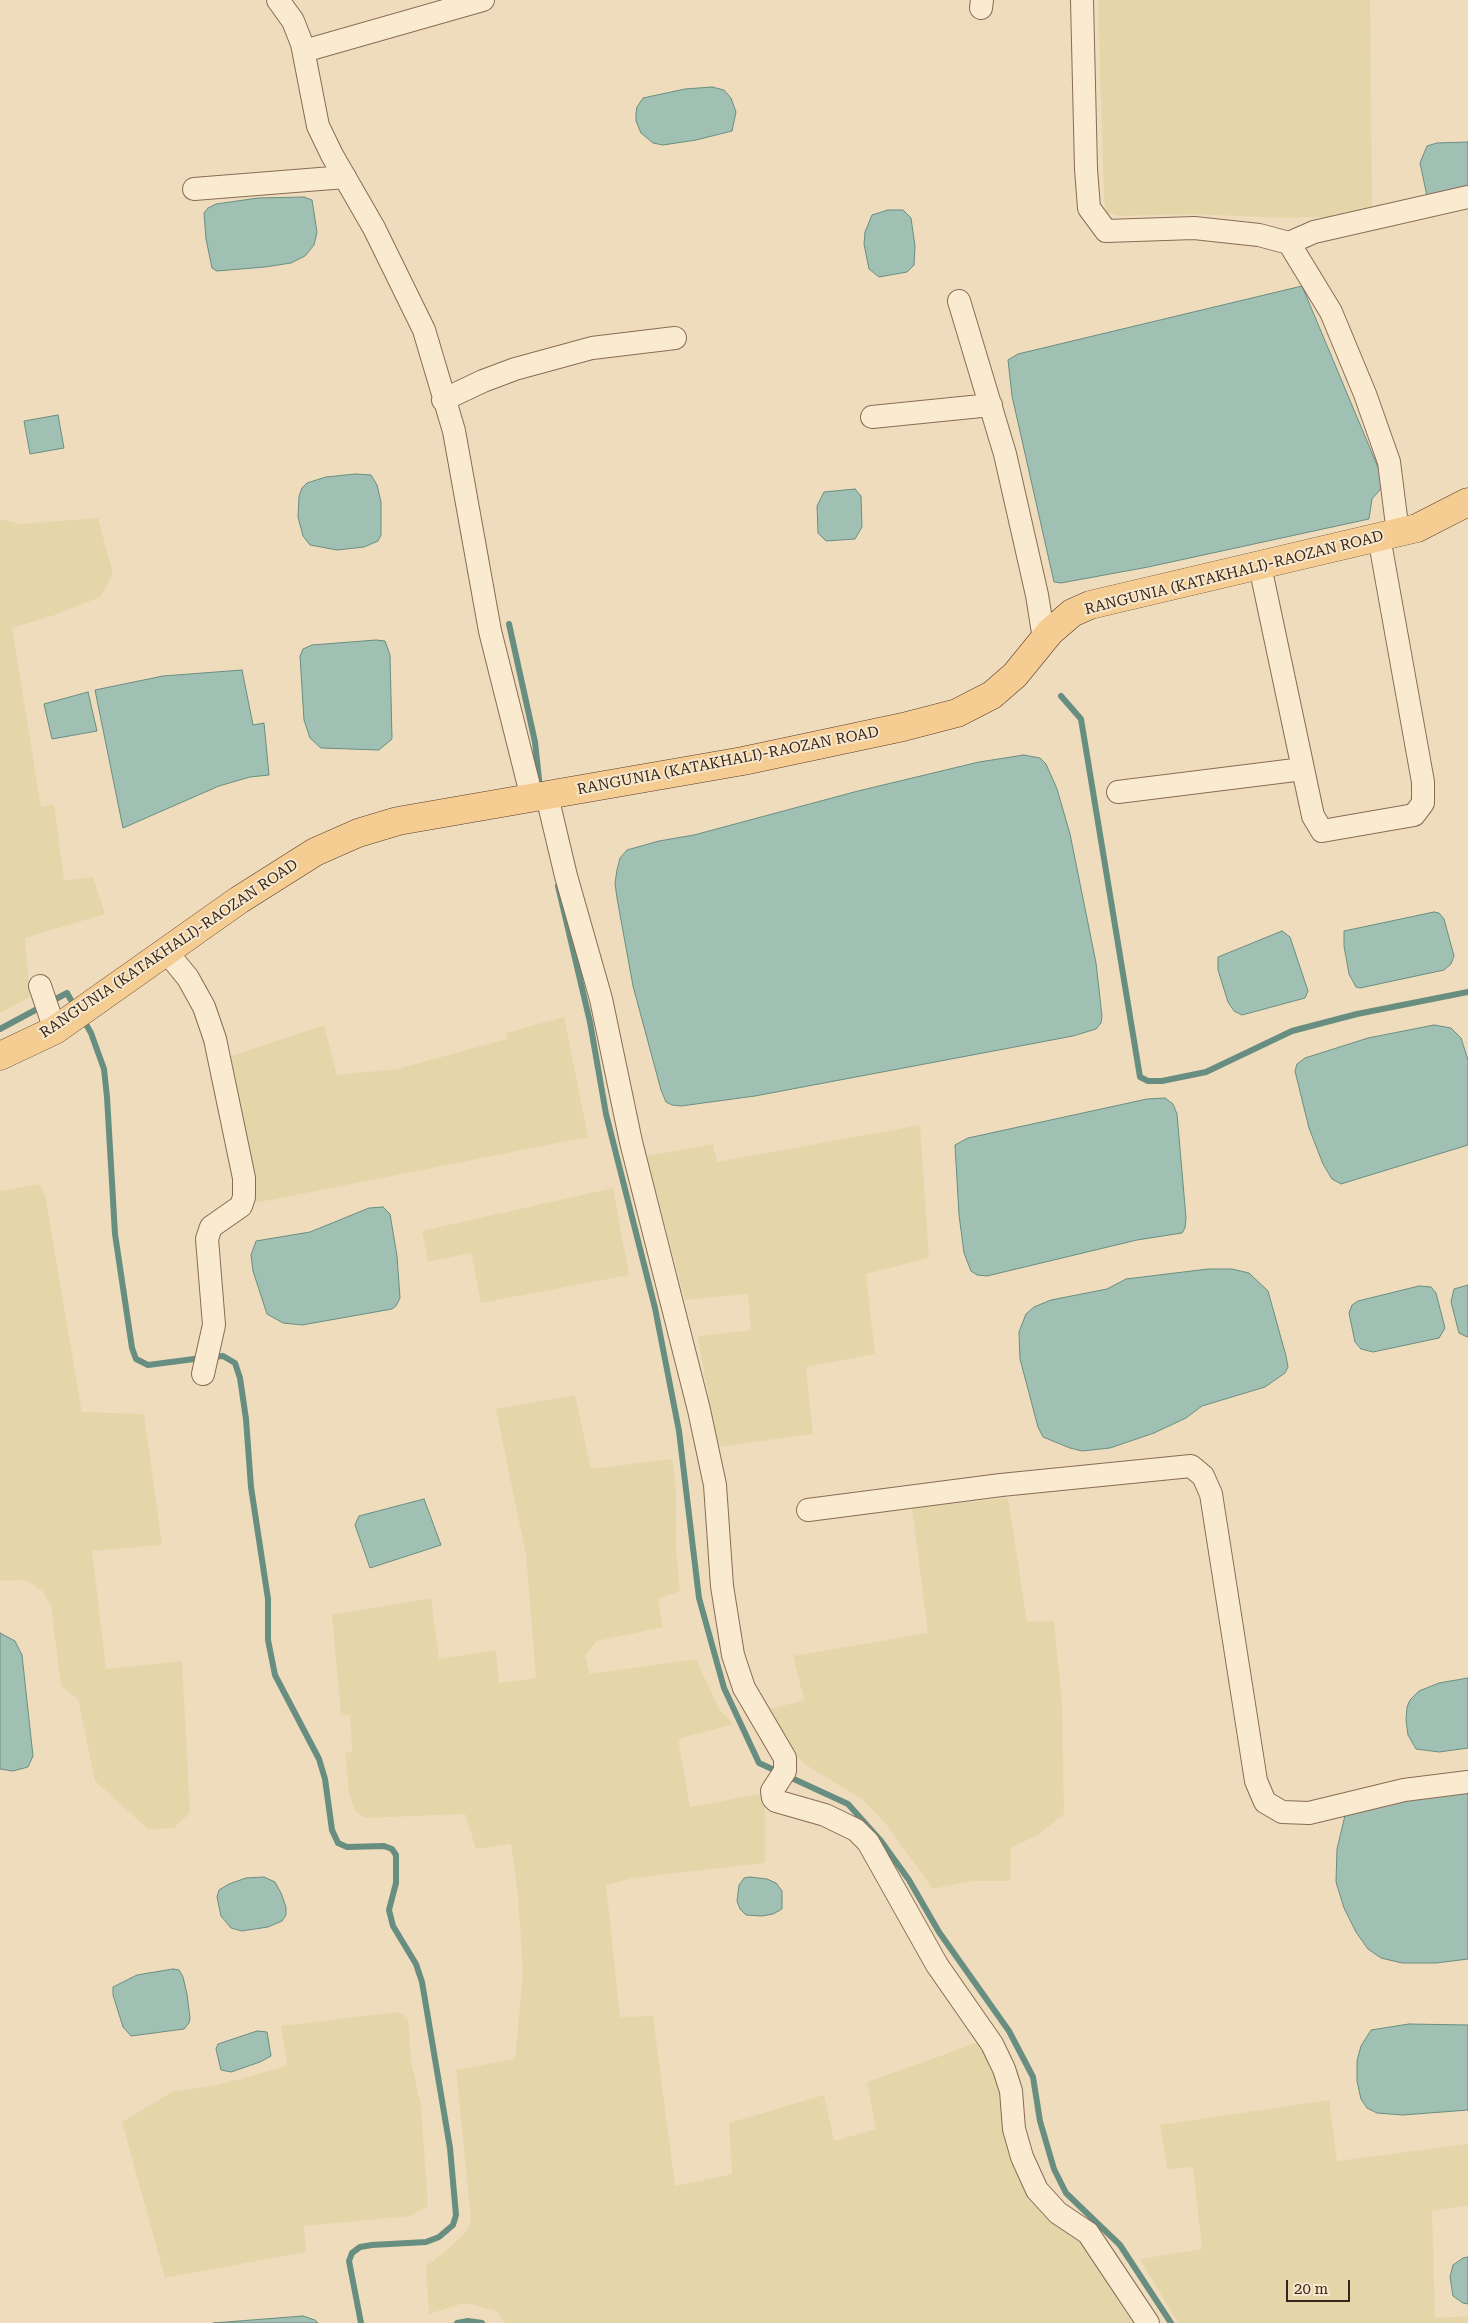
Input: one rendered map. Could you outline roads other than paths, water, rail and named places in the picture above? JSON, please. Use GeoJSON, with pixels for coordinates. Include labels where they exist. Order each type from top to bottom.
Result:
{"type":"FeatureCollection","features":[{"type":"Feature","properties":{"kind":"main road","name":"RANGUNIA (KATAKHALI)-RAOZAN ROAD"},"geometry":{"type":"LineString","coordinates":[[0,1056],[50,1011],[95,1001],[239,900],[315,852],[358,833],[398,821],[743,761],[903,727],[957,713],[992,695],[1015,675],[1044,639],[1072,614],[1090,605],[1417,528],[1468,502]]}},
{"type":"Feature","properties":{"kind":"street"},"geometry":{"type":"LineString","coordinates":[[278,0],[293,21],[304,51],[318,126],[378,236],[424,330],[443,400],[454,431],[490,632],[539,797],[566,876],[601,998],[631,1142],[699,1410],[714,1485],[722,1586],[733,1655],[744,1688],[785,1758],[785,1771],[772,1791],[776,1801],[825,1815],[856,1830],[868,1842],[937,1966],[992,2044],[1004,2069],[1011,2092],[1014,2130],[1022,2157],[1037,2190],[1058,2213],[1088,2233],[1148,2323]]}},
{"type":"Feature","properties":{"kind":"street"},"geometry":{"type":"LineString","coordinates":[[304,51],[483,0]]}},
{"type":"Feature","properties":{"kind":"street"},"geometry":{"type":"LineString","coordinates":[[1082,0],[1086,168],[1089,208],[1106,231],[1194,228],[1259,235],[1288,243],[1314,232],[1468,197]]}},
{"type":"Feature","properties":{"kind":"street"},"geometry":{"type":"LineString","coordinates":[[194,189],[345,178]]}},
{"type":"Feature","properties":{"kind":"street"},"geometry":{"type":"LineString","coordinates":[[1260,566],[1313,816],[1322,830],[1414,815],[1423,803],[1423,782],[1388,535],[1389,462],[1366,394],[1331,312],[1288,243]]}},
{"type":"Feature","properties":{"kind":"street"},"geometry":{"type":"LineString","coordinates":[[959,301],[991,405],[1037,595],[1044,639]]}},
{"type":"Feature","properties":{"kind":"street"},"geometry":{"type":"LineString","coordinates":[[443,400],[483,381],[515,369],[592,348],[675,338]]}},
{"type":"Feature","properties":{"kind":"street"},"geometry":{"type":"LineString","coordinates":[[872,417],[991,405]]}},
{"type":"Feature","properties":{"kind":"street"},"geometry":{"type":"LineString","coordinates":[[1118,792],[1303,769]]}},
{"type":"Feature","properties":{"kind":"street"},"geometry":{"type":"LineString","coordinates":[[166,951],[188,978],[204,1007],[215,1039],[244,1178],[244,1197],[240,1206],[211,1226],[206,1239],[214,1325],[203,1374]]}},
{"type":"Feature","properties":{"kind":"street"},"geometry":{"type":"LineString","coordinates":[[808,1510],[1001,1485],[1191,1466],[1204,1476],[1211,1494],[1256,1781],[1265,1802],[1282,1812],[1308,1813],[1404,1790],[1468,1782]]}},
{"type":"Feature","properties":{"kind":"waterway"},"geometry":{"type":"LineString","coordinates":[[509,624],[535,742],[540,788]]}},
{"type":"Feature","properties":{"kind":"waterway"},"geometry":{"type":"LineString","coordinates":[[1061,696],[1081,719],[1140,1077],[1148,1081],[1162,1081],[1206,1072],[1292,1031],[1357,1014],[1468,992]]}},
{"type":"Feature","properties":{"kind":"waterway"},"geometry":{"type":"LineString","coordinates":[[558,886],[590,1022],[606,1114],[655,1308],[679,1431],[699,1598],[724,1688],[759,1763],[848,1804],[881,1841],[909,1880],[939,1932],[1009,2031],[1033,2077],[1040,2121],[1054,2169],[1066,2193],[1120,2245],[1171,2323]]}},
{"type":"Feature","properties":{"kind":"waterway"},"geometry":{"type":"LineString","coordinates":[[0,1029],[67,993],[76,1009]]}},
{"type":"Feature","properties":{"kind":"waterway"},"geometry":{"type":"LineString","coordinates":[[83,1019],[91,1033],[104,1069],[115,1234],[132,1348],[136,1359],[148,1365],[202,1358]]}},
{"type":"Feature","properties":{"kind":"waterway"},"geometry":{"type":"LineString","coordinates":[[212,1357],[223,1356],[235,1363],[240,1378],[246,1419],[251,1487],[268,1599],[268,1640],[275,1675],[319,1759],[325,1779],[332,1830],[338,1843],[347,1847],[384,1846],[392,1849],[396,1855],[396,1883],[389,1910],[393,1926],[416,1964],[422,1982],[450,2148],[456,2215],[453,2225],[439,2237],[426,2242],[372,2245],[360,2247],[352,2253],[349,2261],[361,2323]]}},
{"type":"Feature","properties":{"kind":"waterway"},"geometry":{"type":"LineString","coordinates":[[457,2323],[468,2321],[482,2323]]}}]}
